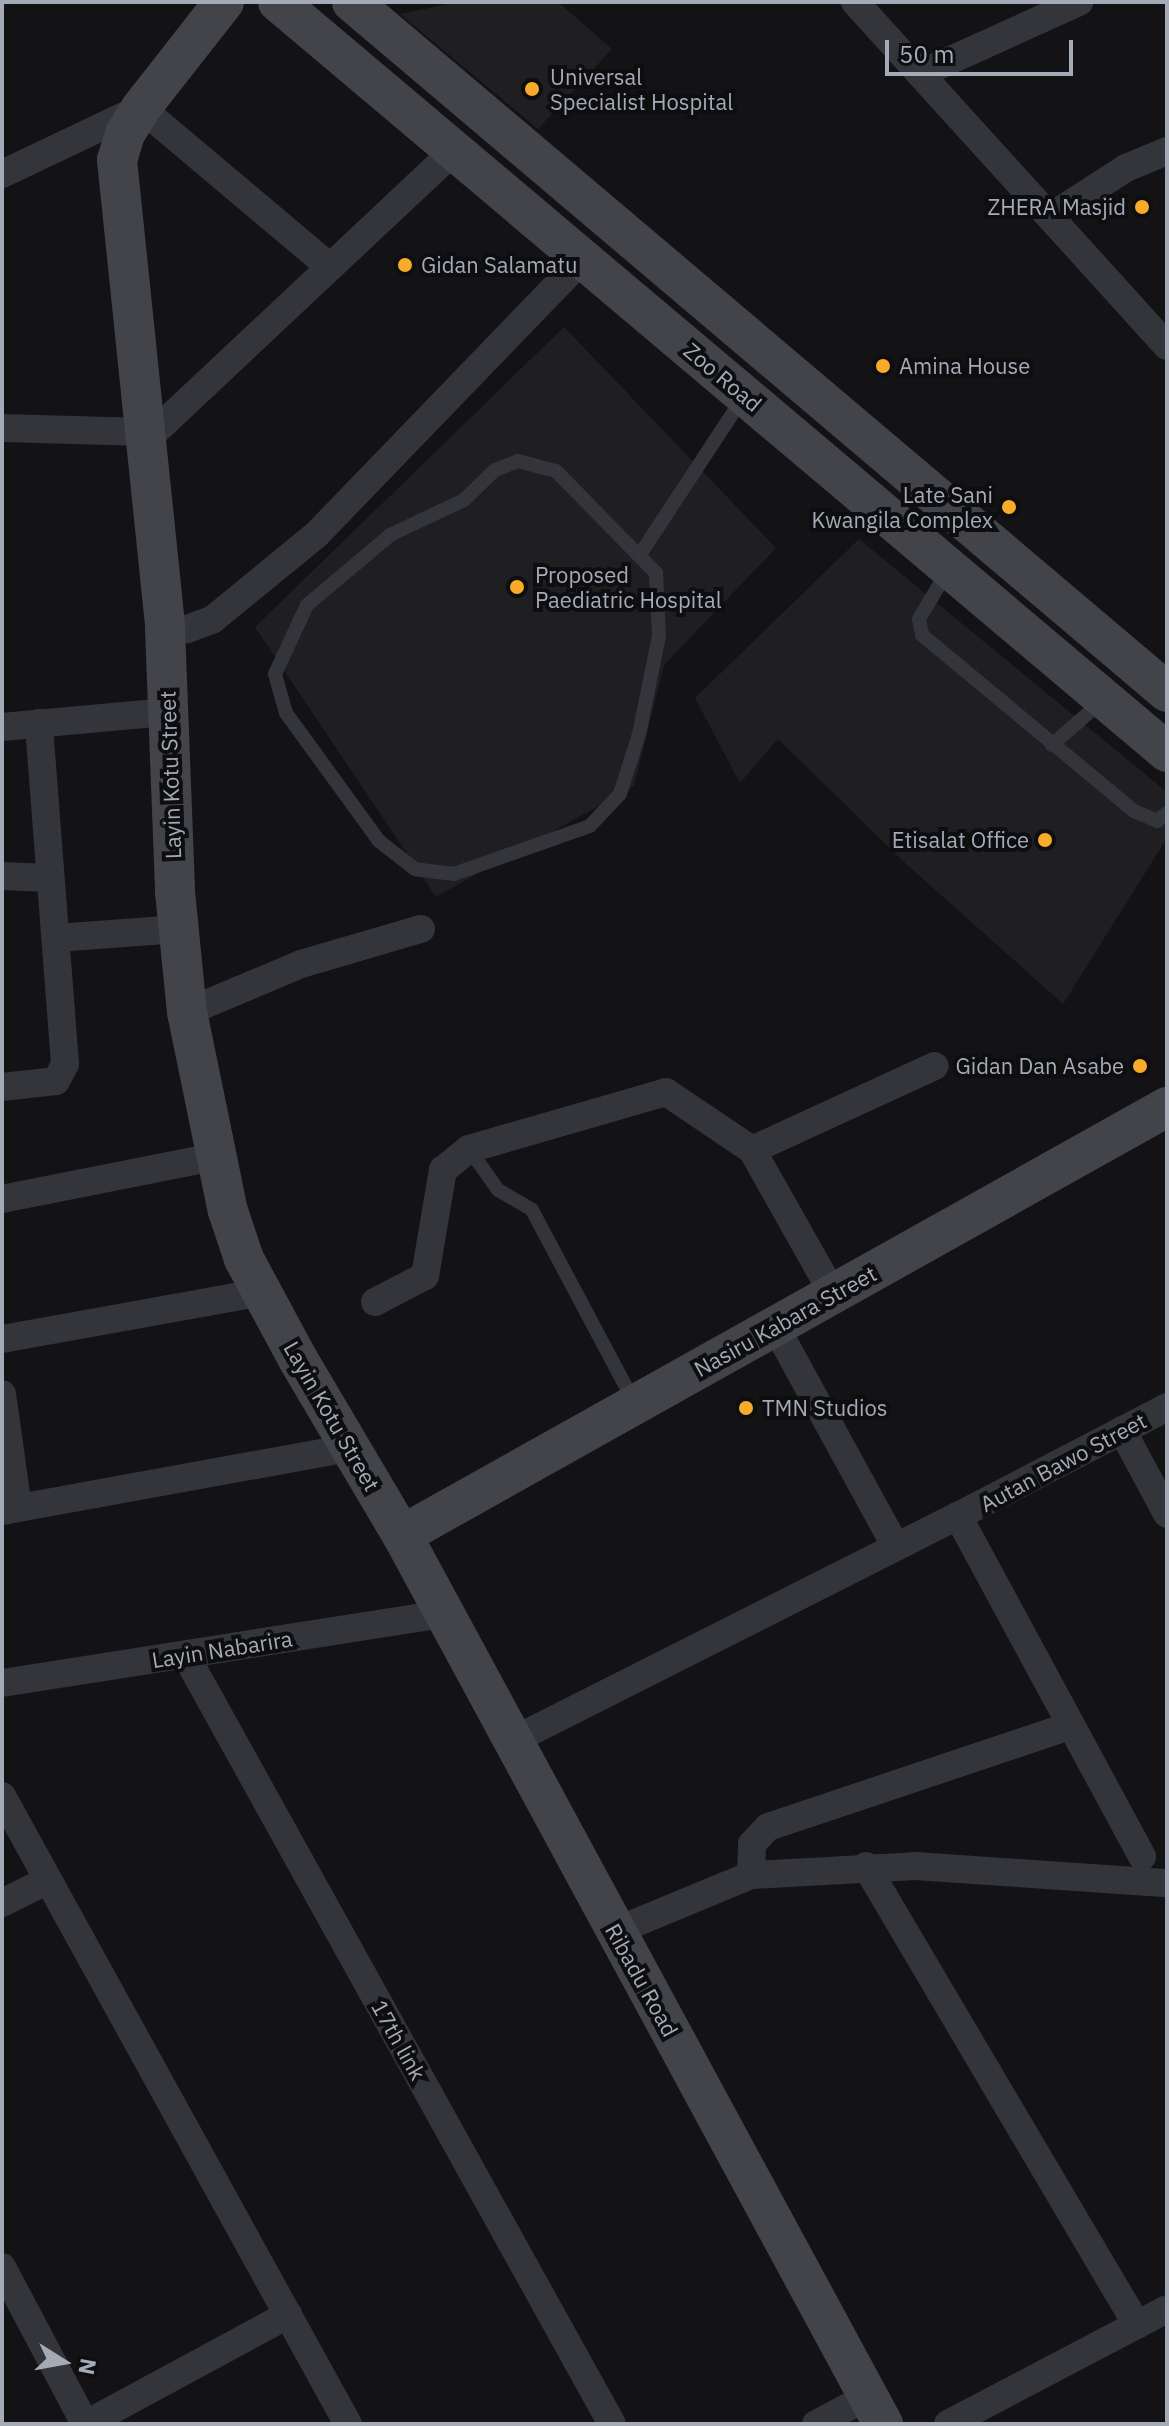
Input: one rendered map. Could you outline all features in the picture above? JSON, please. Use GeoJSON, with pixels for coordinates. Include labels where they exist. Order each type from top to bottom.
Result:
{"type":"FeatureCollection","features":[{"type":"Feature","properties":{"kind":"street","name":"Layin Kotu Street"},"geometry":{"type":"LineString","coordinates":[[224,2],[141,108],[125,134],[117,160],[165,628],[179,929],[187,1012],[214,1157],[244,1259],[402,1535]]}},
{"type":"Feature","properties":{"kind":"street","name":"Zoo Road"},"geometry":{"type":"LineString","coordinates":[[278,2],[1167,752]]}},
{"type":"Feature","properties":{"kind":"street"},"geometry":{"type":"LineString","coordinates":[[352,2],[1167,692]]}},
{"type":"Feature","properties":{"kind":"street"},"geometry":{"type":"LineString","coordinates":[[855,2],[1167,346]]}},
{"type":"Feature","properties":{"kind":"street"},"geometry":{"type":"LineString","coordinates":[[920,74],[1079,2]]}},
{"type":"Feature","properties":{"kind":"street"},"geometry":{"type":"LineString","coordinates":[[2,174],[141,108],[330,267]]}},
{"type":"Feature","properties":{"kind":"street"},"geometry":{"type":"LineString","coordinates":[[2,428],[145,436],[454,151]]}},
{"type":"Feature","properties":{"kind":"street"},"geometry":{"type":"LineString","coordinates":[[1050,217],[1126,168],[1167,151]]}},
{"type":"Feature","properties":{"kind":"street"},"geometry":{"type":"LineString","coordinates":[[165,628],[187,629],[212,620],[317,534],[583,259]]}},
{"type":"Feature","properties":{"kind":"street"},"geometry":{"type":"LineString","coordinates":[[2,727],[168,712]]}},
{"type":"Feature","properties":{"kind":"street"},"geometry":{"type":"LineString","coordinates":[[2,1087],[56,1081],[65,1070],[39,723]]}},
{"type":"Feature","properties":{"kind":"street"},"geometry":{"type":"LineString","coordinates":[[2,876],[49,878]]}},
{"type":"Feature","properties":{"kind":"street"},"geometry":{"type":"LineString","coordinates":[[56,938],[179,929]]}},
{"type":"Feature","properties":{"kind":"street"},"geometry":{"type":"LineString","coordinates":[[187,1012],[301,964],[421,929]]}},
{"type":"Feature","properties":{"kind":"street"},"geometry":{"type":"LineString","coordinates":[[752,1150],[935,1066]]}},
{"type":"Feature","properties":{"kind":"street"},"geometry":{"type":"LineString","coordinates":[[375,1302],[425,1276],[443,1170],[469,1149],[666,1092],[752,1150],[833,1294]]}},
{"type":"Feature","properties":{"kind":"street","name":"Nasiru Kabara Street"},"geometry":{"type":"LineString","coordinates":[[402,1535],[1167,1107]]}},
{"type":"Feature","properties":{"kind":"street"},"geometry":{"type":"LineString","coordinates":[[2,1199],[214,1157]]}},
{"type":"Feature","properties":{"kind":"street"},"geometry":{"type":"LineString","coordinates":[[2,1339],[262,1292]]}},
{"type":"Feature","properties":{"kind":"street"},"geometry":{"type":"LineString","coordinates":[[775,1326],[896,1547]]}},
{"type":"Feature","properties":{"kind":"street"},"geometry":{"type":"LineString","coordinates":[[2,1394],[10,1509],[350,1448]]}},
{"type":"Feature","properties":{"kind":"street","name":"Autan Bawo Street"},"geometry":{"type":"LineString","coordinates":[[512,1741],[1167,1407]]}},
{"type":"Feature","properties":{"kind":"street"},"geometry":{"type":"LineString","coordinates":[[1122,1430],[1167,1514]]}},
{"type":"Feature","properties":{"kind":"street"},"geometry":{"type":"LineString","coordinates":[[958,1516],[1070,1726],[1154,1873],[1167,1907]]}},
{"type":"Feature","properties":{"kind":"street","name":"Ribadu Road"},"geometry":{"type":"LineString","coordinates":[[402,1535],[875,2410]]}},
{"type":"Feature","properties":{"kind":"street","name":"Layin Nabarira"},"geometry":{"type":"LineString","coordinates":[[2,1683],[442,1614]]}},
{"type":"Feature","properties":{"kind":"street","name":"17th link"},"geometry":{"type":"LineString","coordinates":[[186,1656],[612,2424]]}},
{"type":"Feature","properties":{"kind":"street"},"geometry":{"type":"LineString","coordinates":[[751,1875],[752,1844],[768,1827],[1070,1726]]}},
{"type":"Feature","properties":{"kind":"street"},"geometry":{"type":"LineString","coordinates":[[2,1796],[348,2424]]}},
{"type":"Feature","properties":{"kind":"street"},"geometry":{"type":"LineString","coordinates":[[616,1931],[751,1875],[866,1866],[1154,1873]]}},
{"type":"Feature","properties":{"kind":"street"},"geometry":{"type":"LineString","coordinates":[[866,1866],[1137,2325]]}},
{"type":"Feature","properties":{"kind":"street"},"geometry":{"type":"LineString","coordinates":[[2,1903],[48,1880]]}},
{"type":"Feature","properties":{"kind":"street"},"geometry":{"type":"LineString","coordinates":[[2,2267],[85,2424],[288,2315]]}},
{"type":"Feature","properties":{"kind":"street"},"geometry":{"type":"LineString","coordinates":[[948,2424],[1167,2309]]}},
{"type":"Feature","properties":{"kind":"street"},"geometry":{"type":"LineString","coordinates":[[816,2424],[875,2410]]}},
{"type":"Feature","properties":{"kind":"lane"},"geometry":{"type":"LineString","coordinates":[[639,556],[744,395]]}},
{"type":"Feature","properties":{"kind":"lane"},"geometry":{"type":"LineString","coordinates":[[518,461],[556,471],[639,556],[656,573],[661,607],[657,651],[620,794],[590,826],[454,874],[415,869],[379,841],[286,713],[275,674],[307,605],[390,535],[464,500],[495,470],[518,461]]}},
{"type":"Feature","properties":{"kind":"lane"},"geometry":{"type":"LineString","coordinates":[[949,569],[919,619],[922,635],[1134,811],[1157,821],[1167,813]]}},
{"type":"Feature","properties":{"kind":"lane"},"geometry":{"type":"LineString","coordinates":[[1052,745],[1104,699]]}},
{"type":"Feature","properties":{"kind":"lane"},"geometry":{"type":"LineString","coordinates":[[469,1149],[498,1190],[532,1210],[635,1404]]}},
{"type":"Feature","properties":{"kind":"shaded area","name":"Universal Specialist Hospital"},"geometry":{"type":"Polygon","coordinates":[[[458,2],[558,2],[612,49],[538,129],[400,14],[458,2]]]}},
{"type":"Feature","properties":{"kind":"shaded area","name":"Proposed Paediatric Hospital"},"geometry":{"type":"Polygon","coordinates":[[[564,327],[776,548],[664,665],[634,786],[436,897],[255,627],[564,327]]]}},
{"type":"Feature","properties":{"kind":"shaded area"},"geometry":{"type":"Polygon","coordinates":[[[859,539],[1167,792],[1167,838],[1063,1004],[904,862],[778,739],[740,783],[695,698],[859,539]]]}},
{"type":"Feature","properties":{"kind":"place","name":"Universal Specialist Hospital"},"geometry":{"type":"Point","coordinates":[532,89]}},
{"type":"Feature","properties":{"kind":"place","name":"ZHERA Masjid"},"geometry":{"type":"Point","coordinates":[1142,207]}},
{"type":"Feature","properties":{"kind":"place","name":"Gidan Salamatu"},"geometry":{"type":"Point","coordinates":[405,265]}},
{"type":"Feature","properties":{"kind":"place","name":"Amina House"},"geometry":{"type":"Point","coordinates":[883,366]}},
{"type":"Feature","properties":{"kind":"place","name":"Late Sani Kwangila Complex"},"geometry":{"type":"Point","coordinates":[1009,507]}},
{"type":"Feature","properties":{"kind":"place","name":"Proposed Paediatric Hospital"},"geometry":{"type":"Point","coordinates":[517,587]}},
{"type":"Feature","properties":{"kind":"place","name":"Etisalat Office"},"geometry":{"type":"Point","coordinates":[1045,840]}},
{"type":"Feature","properties":{"kind":"place","name":"Gidan Dan Asabe"},"geometry":{"type":"Point","coordinates":[1140,1066]}},
{"type":"Feature","properties":{"kind":"place","name":"TMN Studios"},"geometry":{"type":"Point","coordinates":[746,1408]}}]}
